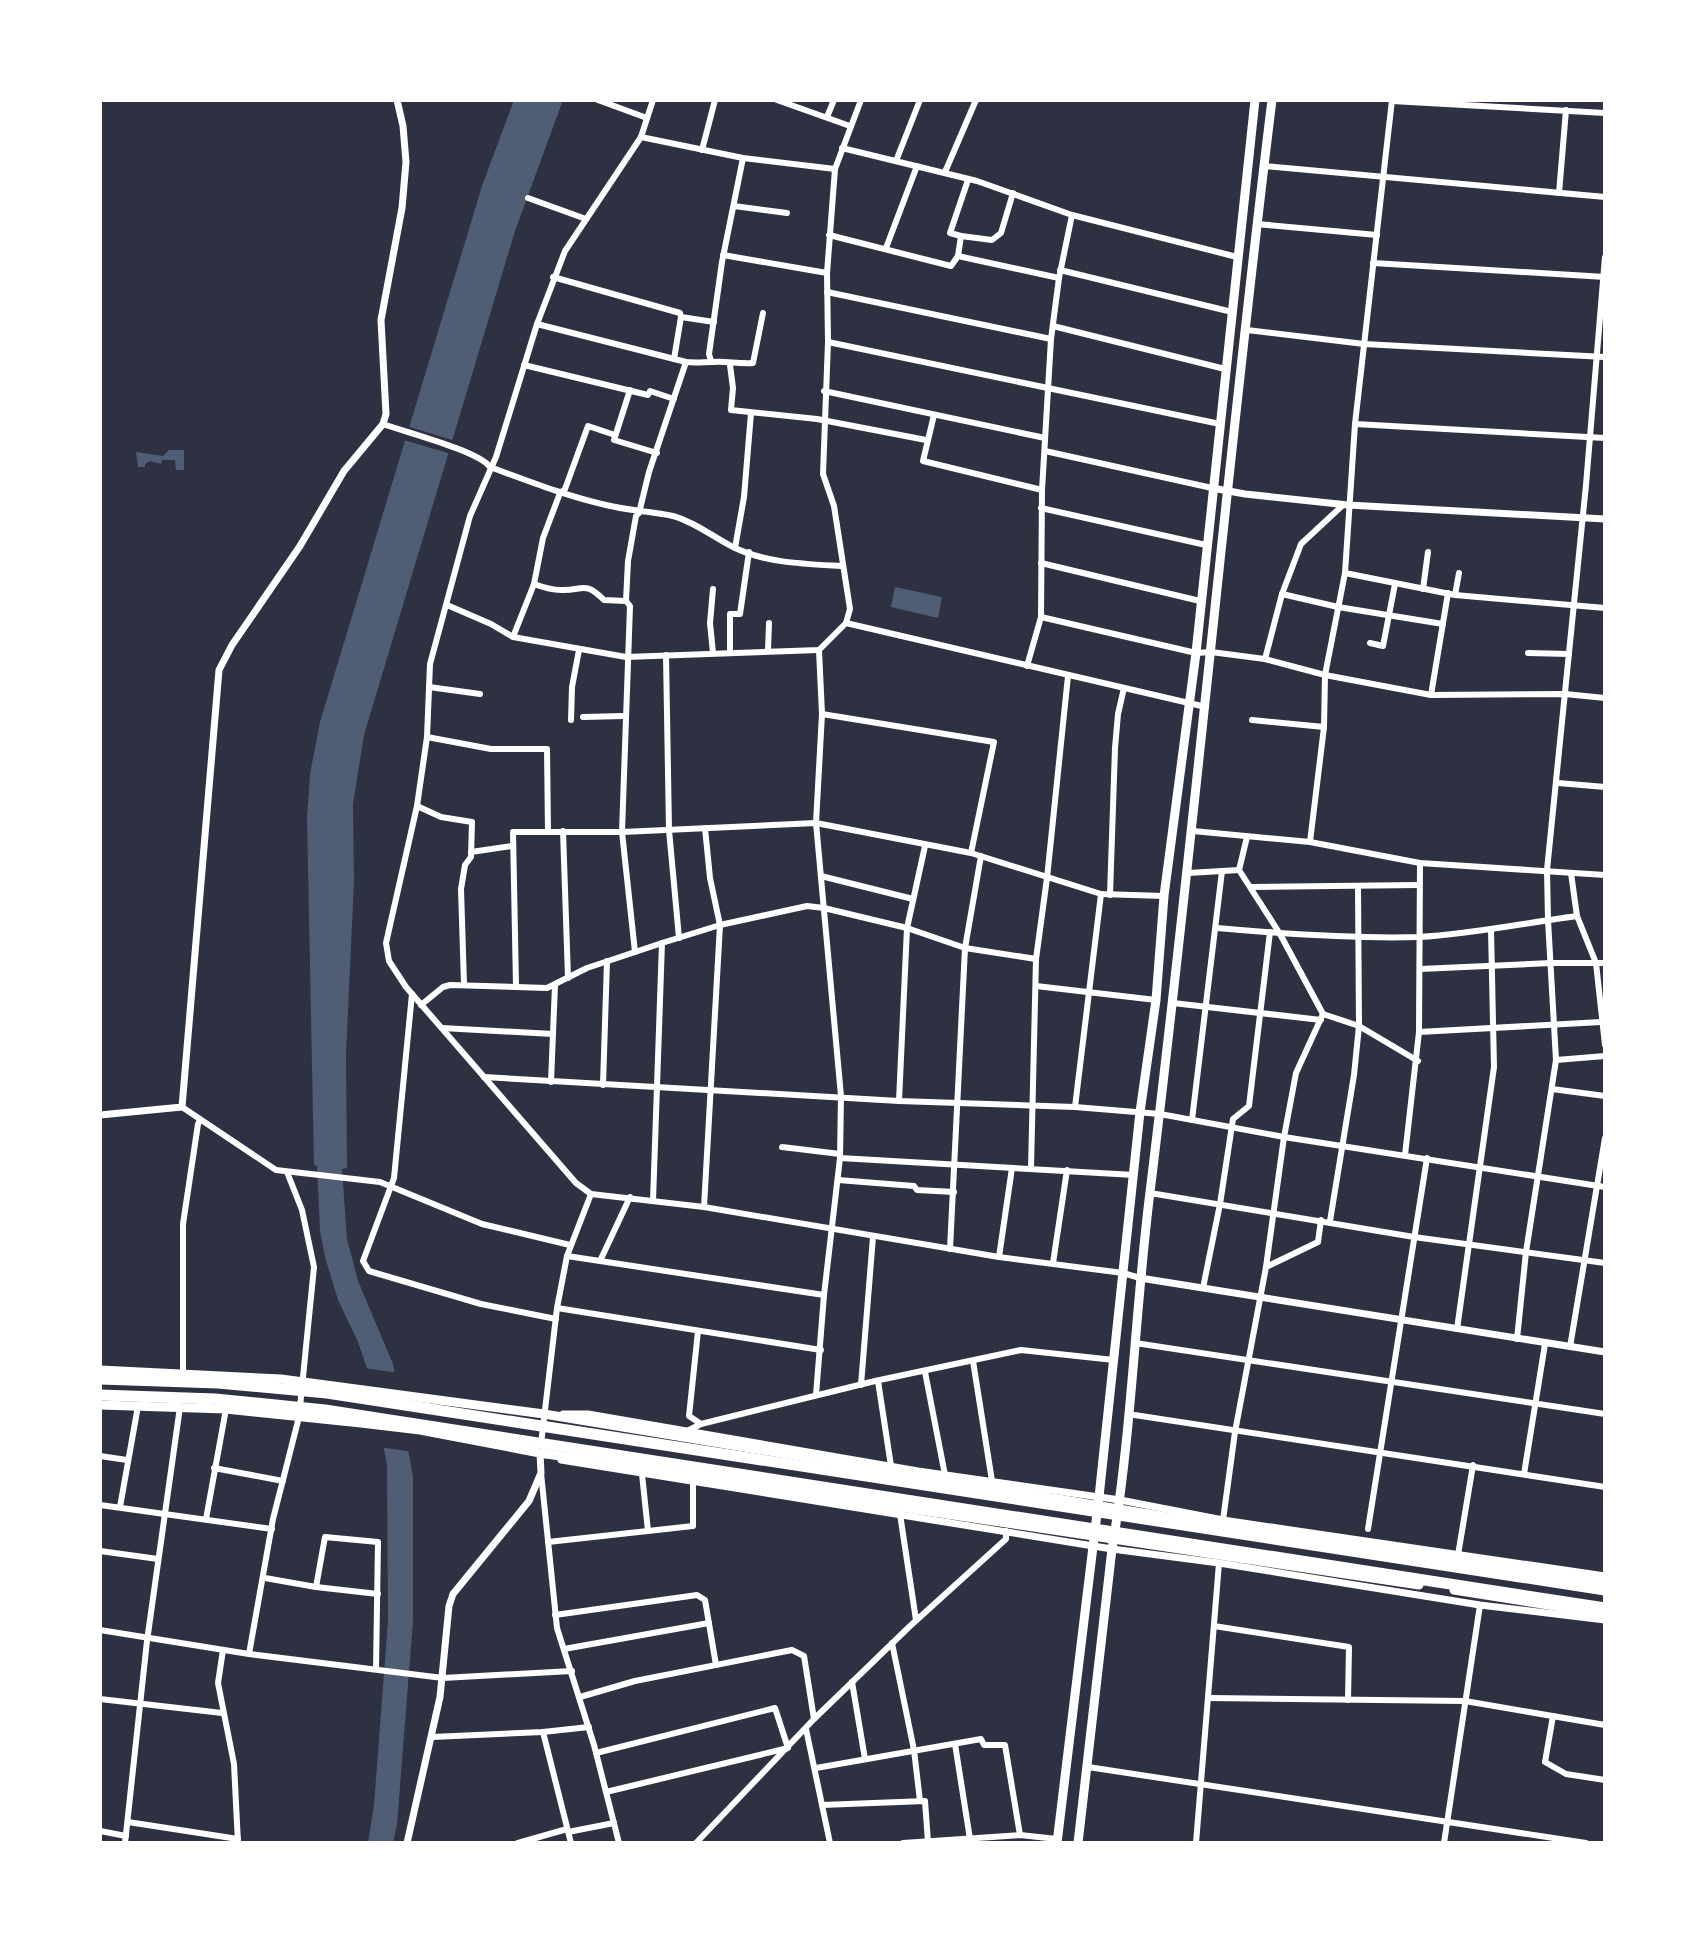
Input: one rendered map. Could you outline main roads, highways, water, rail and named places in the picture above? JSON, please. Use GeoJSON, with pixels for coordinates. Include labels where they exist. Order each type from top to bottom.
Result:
{"type":"FeatureCollection","features":[{"type":"Feature","properties":{"kind":"highway"},"geometry":{"type":"LineString","coordinates":[[100,1379],[218,1383],[327,1393],[1605,1590]]}},
{"type":"Feature","properties":{"kind":"highway"},"geometry":{"type":"LineString","coordinates":[[100,1395],[243,1401],[355,1414],[1605,1608]]}},
{"type":"Feature","properties":{"kind":"main road"},"geometry":{"type":"LineString","coordinates":[[1057,1841],[1099,1497],[1140,1112],[1156,1000],[1164,896],[1196,653],[1255,100]]}},
{"type":"Feature","properties":{"kind":"main road"},"geometry":{"type":"LineString","coordinates":[[1078,1843],[1120,1500],[1140,1278],[1193,831],[1272,100]]}},
{"type":"Feature","properties":{"kind":"main road"},"geometry":{"type":"LineString","coordinates":[[100,1370],[281,1379],[544,1414],[1216,1525],[1605,1582]]}},
{"type":"Feature","properties":{"kind":"main road"},"geometry":{"type":"LineString","coordinates":[[100,1405],[226,1409],[420,1430],[540,1453],[1564,1608],[1605,1617]]}},
{"type":"Feature","properties":{"kind":"water"},"geometry":{"type":"Polygon","coordinates":[[[514,100],[563,100],[515,231],[364,735],[353,804],[354,882],[346,1054],[347,1168],[342,1169],[347,1239],[358,1281],[393,1364],[413,1477],[413,1621],[397,1825],[393,1843],[368,1843],[374,1805],[388,1621],[387,1466],[372,1383],[358,1342],[338,1300],[320,1231],[317,1166],[314,1165],[307,818],[310,774],[320,722],[482,186],[514,100]]]}},
{"type":"Feature","properties":{"kind":"water"},"geometry":{"type":"Polygon","coordinates":[[[169,450],[184,450],[184,470],[176,470],[175,460],[162,460],[161,464],[150,461],[145,467],[138,467],[136,452],[163,456],[169,450]]]}},
{"type":"Feature","properties":{"kind":"water"},"geometry":{"type":"Polygon","coordinates":[[[895,587],[942,597],[938,618],[891,607],[895,587]]]}}]}
